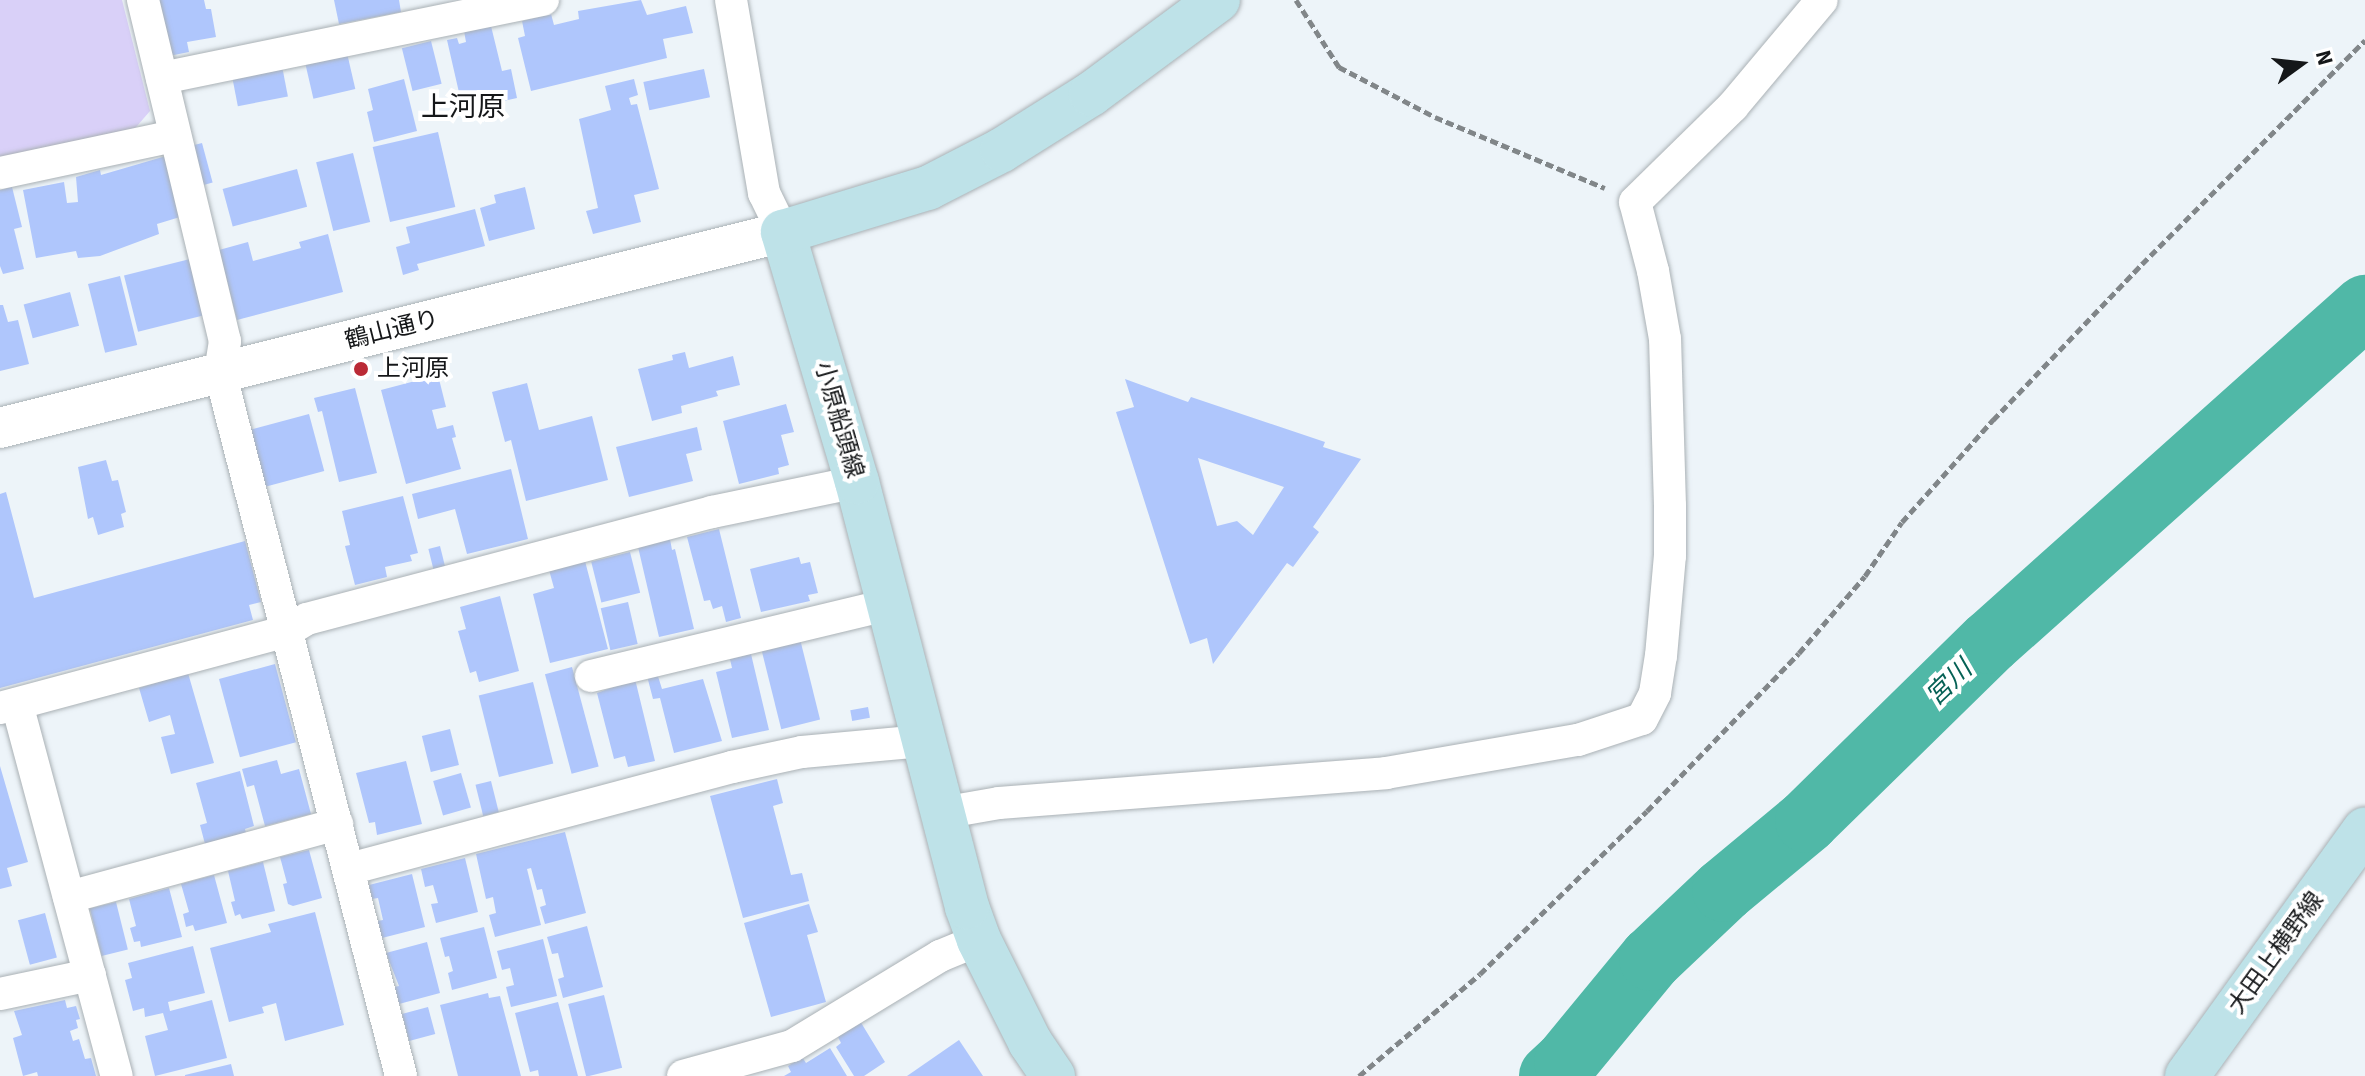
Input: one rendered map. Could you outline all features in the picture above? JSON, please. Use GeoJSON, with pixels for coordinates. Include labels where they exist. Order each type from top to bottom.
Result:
{"type":"FeatureCollection","features":[{"type":"Feature","properties":{"kind":"main road"},"geometry":{"type":"LineString","coordinates":[[783,232],[928,188],[1002,150],[1091,94],[1218,0]]}},
{"type":"Feature","properties":{"kind":"main road","name":"小原船頭線"},"geometry":{"type":"LineString","coordinates":[[783,232],[857,482],[886,605],[979,940],[1030,1042],[1053,1076]]}},
{"type":"Feature","properties":{"kind":"main road","name":"大田上横野線"},"geometry":{"type":"LineString","coordinates":[[2187,1076],[2365,829]]}},
{"type":"Feature","properties":{"kind":"street"},"geometry":{"type":"LineString","coordinates":[[143,0],[225,341],[220,372],[401,1076]]}},
{"type":"Feature","properties":{"kind":"street"},"geometry":{"type":"LineString","coordinates":[[162,78],[448,10],[543,0]]}},
{"type":"Feature","properties":{"kind":"street"},"geometry":{"type":"LineString","coordinates":[[731,0],[764,193],[783,232]]}},
{"type":"Feature","properties":{"kind":"street"},"geometry":{"type":"LineString","coordinates":[[942,813],[999,803],[1386,773],[1578,740],[1642,719],[1655,693],[1661,656],[1670,556],[1670,490],[1665,339],[1653,271],[1635,202],[1733,106],[1822,0]]}},
{"type":"Feature","properties":{"kind":"street"},"geometry":{"type":"LineString","coordinates":[[0,173],[174,136]]}},
{"type":"Feature","properties":{"kind":"street","name":"鶴山通り"},"geometry":{"type":"LineString","coordinates":[[0,428],[783,232]]}},
{"type":"Feature","properties":{"kind":"street"},"geometry":{"type":"LineString","coordinates":[[117,1076],[69,897],[8,706],[287,631],[307,619],[712,512],[857,482]]}},
{"type":"Feature","properties":{"kind":"street"},"geometry":{"type":"LineString","coordinates":[[591,676],[886,605]]}},
{"type":"Feature","properties":{"kind":"street"},"geometry":{"type":"LineString","coordinates":[[349,869],[732,767],[802,752],[923,741]]}},
{"type":"Feature","properties":{"kind":"street"},"geometry":{"type":"LineString","coordinates":[[69,897],[337,824]]}},
{"type":"Feature","properties":{"kind":"street"},"geometry":{"type":"LineString","coordinates":[[683,1076],[792,1046],[940,956],[979,940]]}},
{"type":"Feature","properties":{"kind":"street"},"geometry":{"type":"LineString","coordinates":[[0,994],[90,975]]}},
{"type":"Feature","properties":{"kind":"path"},"geometry":{"type":"LineString","coordinates":[[1296,0],[1339,67],[1448,123],[1535,156],[1635,202]]}},
{"type":"Feature","properties":{"kind":"path"},"geometry":{"type":"LineString","coordinates":[[1359,1076],[1480,974],[1647,811],[1799,653],[1865,576],[1902,522],[1993,420],[2142,264],[2365,40]]}},
{"type":"Feature","properties":{"kind":"shaded area"},"geometry":{"type":"Polygon","coordinates":[[[0,0],[122,0],[150,111],[131,133],[0,161],[0,0]]]}},
{"type":"Feature","properties":{"kind":"building"},"geometry":{"type":"Polygon","coordinates":[[[156,0],[204,0],[206,9],[211,9],[216,37],[187,42],[189,52],[169,56],[156,0]]]}},
{"type":"Feature","properties":{"kind":"building"},"geometry":{"type":"Polygon","coordinates":[[[334,0],[399,0],[401,12],[339,24],[334,0]]]}},
{"type":"Feature","properties":{"kind":"building"},"geometry":{"type":"Polygon","coordinates":[[[641,0],[647,15],[686,6],[693,33],[663,39],[667,58],[531,91],[518,38],[525,36],[522,21],[551,14],[554,25],[579,19],[578,11],[641,0]]]}},
{"type":"Feature","properties":{"kind":"building"},"geometry":{"type":"Polygon","coordinates":[[[491,26],[502,71],[511,69],[517,98],[463,110],[447,40],[457,38],[459,44],[466,42],[464,31],[491,26]]]}},
{"type":"Feature","properties":{"kind":"building"},"geometry":{"type":"Polygon","coordinates":[[[431,41],[442,84],[413,91],[402,48],[431,41]]]}},
{"type":"Feature","properties":{"kind":"building"},"geometry":{"type":"Polygon","coordinates":[[[347,53],[355,89],[313,99],[305,63],[347,53]]]}},
{"type":"Feature","properties":{"kind":"building"},"geometry":{"type":"Polygon","coordinates":[[[282,66],[288,96],[238,106],[232,76],[282,66]]]}},
{"type":"Feature","properties":{"kind":"building"},"geometry":{"type":"Polygon","coordinates":[[[704,69],[710,97],[649,110],[643,82],[704,69]]]}},
{"type":"Feature","properties":{"kind":"building"},"geometry":{"type":"Polygon","coordinates":[[[404,79],[417,131],[374,142],[367,112],[373,110],[368,89],[404,79]]]}},
{"type":"Feature","properties":{"kind":"building"},"geometry":{"type":"Polygon","coordinates":[[[634,79],[638,95],[629,98],[631,105],[637,104],[659,189],[634,195],[641,222],[593,234],[586,211],[598,208],[579,119],[611,110],[605,86],[634,79]]]}},
{"type":"Feature","properties":{"kind":"building"},"geometry":{"type":"Polygon","coordinates":[[[438,132],[455,207],[390,222],[373,147],[438,132]]]}},
{"type":"Feature","properties":{"kind":"building"},"geometry":{"type":"Polygon","coordinates":[[[202,143],[213,183],[201,186],[190,146],[202,143]]]}},
{"type":"Feature","properties":{"kind":"building"},"geometry":{"type":"Polygon","coordinates":[[[353,153],[370,222],[333,231],[316,162],[353,153]]]}},
{"type":"Feature","properties":{"kind":"building"},"geometry":{"type":"Polygon","coordinates":[[[166,156],[180,217],[157,224],[159,234],[100,256],[78,258],[76,251],[36,258],[23,190],[64,182],[67,203],[78,202],[76,177],[100,170],[101,175],[166,156]]]}},
{"type":"Feature","properties":{"kind":"building"},"geometry":{"type":"Polygon","coordinates":[[[297,169],[307,207],[233,227],[223,189],[297,169]]]}},
{"type":"Feature","properties":{"kind":"building"},"geometry":{"type":"Polygon","coordinates":[[[12,187],[22,227],[14,229],[24,269],[3,274],[0,266],[0,190],[12,187]]]}},
{"type":"Feature","properties":{"kind":"building"},"geometry":{"type":"Polygon","coordinates":[[[525,187],[535,229],[489,241],[480,208],[496,203],[494,195],[525,187]]]}},
{"type":"Feature","properties":{"kind":"building"},"geometry":{"type":"Polygon","coordinates":[[[475,209],[485,246],[417,264],[419,270],[403,275],[396,247],[410,243],[406,227],[475,209]]]}},
{"type":"Feature","properties":{"kind":"building"},"geometry":{"type":"Polygon","coordinates":[[[328,234],[343,292],[237,320],[219,250],[248,242],[253,261],[301,248],[299,242],[328,234]]]}},
{"type":"Feature","properties":{"kind":"building"},"geometry":{"type":"Polygon","coordinates":[[[190,259],[204,315],[138,332],[124,275],[190,259]]]}},
{"type":"Feature","properties":{"kind":"building"},"geometry":{"type":"Polygon","coordinates":[[[120,276],[137,345],[105,353],[88,284],[120,276]]]}},
{"type":"Feature","properties":{"kind":"building"},"geometry":{"type":"Polygon","coordinates":[[[70,292],[79,326],[33,338],[24,304],[70,292]]]}},
{"type":"Feature","properties":{"kind":"building"},"geometry":{"type":"Polygon","coordinates":[[[0,305],[3,305],[8,322],[18,320],[29,364],[0,371],[0,305]]]}},
{"type":"Feature","properties":{"kind":"building"},"geometry":{"type":"Polygon","coordinates":[[[685,352],[689,368],[733,356],[740,385],[716,391],[718,396],[681,406],[682,413],[652,421],[638,369],[673,360],[672,355],[685,352]]]}},
{"type":"Feature","properties":{"kind":"building"},"geometry":{"type":"Polygon","coordinates":[[[438,375],[446,407],[432,410],[437,429],[453,425],[456,437],[452,438],[461,469],[406,484],[381,390],[438,375]]]}},
{"type":"Feature","properties":{"kind":"building"},"geometry":{"type":"Polygon","coordinates":[[[1125,379],[1188,402],[1191,397],[1325,442],[1323,447],[1361,459],[1313,527],[1319,532],[1293,567],[1287,563],[1213,664],[1207,638],[1190,644],[1116,412],[1134,407],[1125,379]],[[1198,458],[1217,526],[1237,521],[1253,535],[1284,487],[1198,458]]]}},
{"type":"Feature","properties":{"kind":"building"},"geometry":{"type":"Polygon","coordinates":[[[527,383],[539,430],[592,416],[608,480],[526,501],[511,440],[505,442],[492,392],[527,383]]]}},
{"type":"Feature","properties":{"kind":"building"},"geometry":{"type":"Polygon","coordinates":[[[355,388],[377,473],[339,482],[322,411],[318,412],[314,398],[355,388]]]}},
{"type":"Feature","properties":{"kind":"building"},"geometry":{"type":"Polygon","coordinates":[[[786,404],[794,432],[781,435],[789,465],[778,468],[779,474],[739,484],[723,421],[786,404]]]}},
{"type":"Feature","properties":{"kind":"building"},"geometry":{"type":"Polygon","coordinates":[[[309,414],[324,471],[264,487],[249,430],[309,414]]]}},
{"type":"Feature","properties":{"kind":"building"},"geometry":{"type":"Polygon","coordinates":[[[697,427],[702,450],[686,454],[693,481],[629,497],[616,447],[697,427]]]}},
{"type":"Feature","properties":{"kind":"building"},"geometry":{"type":"Polygon","coordinates":[[[106,460],[112,481],[118,480],[126,512],[121,514],[124,527],[98,535],[93,517],[88,519],[78,467],[106,460]]]}},
{"type":"Feature","properties":{"kind":"building"},"geometry":{"type":"Polygon","coordinates":[[[511,469],[528,539],[467,554],[455,509],[418,519],[412,494],[511,469]]]}},
{"type":"Feature","properties":{"kind":"building"},"geometry":{"type":"Polygon","coordinates":[[[6,492],[34,598],[245,541],[261,602],[249,605],[253,620],[0,688],[0,494],[6,492]]]}},
{"type":"Feature","properties":{"kind":"building"},"geometry":{"type":"Polygon","coordinates":[[[403,496],[418,553],[410,555],[412,561],[385,567],[387,577],[355,585],[345,546],[350,545],[342,511],[403,496]]]}},
{"type":"Feature","properties":{"kind":"building"},"geometry":{"type":"Polygon","coordinates":[[[719,529],[741,618],[726,622],[722,606],[713,609],[710,600],[704,601],[687,537],[719,529]]]}},
{"type":"Feature","properties":{"kind":"building"},"geometry":{"type":"Polygon","coordinates":[[[670,539],[694,629],[659,637],[638,547],[670,539]]]}},
{"type":"Feature","properties":{"kind":"building"},"geometry":{"type":"Polygon","coordinates":[[[440,546],[445,566],[433,569],[428,549],[440,546]]]}},
{"type":"Feature","properties":{"kind":"building"},"geometry":{"type":"Polygon","coordinates":[[[630,552],[640,593],[601,602],[591,562],[630,552]]]}},
{"type":"Feature","properties":{"kind":"building"},"geometry":{"type":"Polygon","coordinates":[[[799,557],[801,564],[810,562],[818,593],[808,595],[810,601],[761,612],[750,569],[799,557]]]}},
{"type":"Feature","properties":{"kind":"building"},"geometry":{"type":"Polygon","coordinates":[[[585,561],[608,649],[550,663],[533,594],[554,588],[549,570],[585,561]]]}},
{"type":"Feature","properties":{"kind":"building"},"geometry":{"type":"Polygon","coordinates":[[[500,596],[519,671],[479,682],[476,671],[470,673],[458,631],[466,629],[460,607],[500,596]]]}},
{"type":"Feature","properties":{"kind":"building"},"geometry":{"type":"Polygon","coordinates":[[[628,602],[638,644],[610,650],[601,608],[628,602]]]}},
{"type":"Feature","properties":{"kind":"building"},"geometry":{"type":"Polygon","coordinates":[[[800,639],[820,720],[781,729],[761,649],[800,639]]]}},
{"type":"Feature","properties":{"kind":"building"},"geometry":{"type":"Polygon","coordinates":[[[751,654],[769,730],[732,738],[716,672],[732,668],[730,659],[751,654]]]}},
{"type":"Feature","properties":{"kind":"building"},"geometry":{"type":"Polygon","coordinates":[[[275,664],[296,742],[240,757],[219,679],[275,664]]]}},
{"type":"Feature","properties":{"kind":"building"},"geometry":{"type":"Polygon","coordinates":[[[572,667],[599,766],[572,774],[545,674],[572,667]]]}},
{"type":"Feature","properties":{"kind":"building"},"geometry":{"type":"Polygon","coordinates":[[[188,673],[214,763],[171,774],[161,737],[175,734],[170,715],[149,722],[139,688],[188,673]]]}},
{"type":"Feature","properties":{"kind":"building"},"geometry":{"type":"Polygon","coordinates":[[[657,673],[662,689],[703,679],[722,741],[674,753],[660,698],[653,699],[647,676],[657,673]]]}},
{"type":"Feature","properties":{"kind":"building"},"geometry":{"type":"Polygon","coordinates":[[[635,679],[655,761],[628,767],[625,756],[614,759],[597,693],[635,679]]]}},
{"type":"Feature","properties":{"kind":"building"},"geometry":{"type":"Polygon","coordinates":[[[533,682],[553,764],[499,777],[479,696],[533,682]]]}},
{"type":"Feature","properties":{"kind":"building"},"geometry":{"type":"Polygon","coordinates":[[[868,707],[870,718],[852,721],[850,710],[868,707]]]}},
{"type":"Feature","properties":{"kind":"building"},"geometry":{"type":"Polygon","coordinates":[[[450,729],[459,765],[431,772],[422,736],[450,729]]]}},
{"type":"Feature","properties":{"kind":"building"},"geometry":{"type":"Polygon","coordinates":[[[277,760],[281,774],[299,769],[311,814],[265,826],[254,785],[247,787],[242,769],[277,760]]]}},
{"type":"Feature","properties":{"kind":"building"},"geometry":{"type":"Polygon","coordinates":[[[406,761],[422,824],[377,835],[375,822],[369,823],[356,773],[406,761]]]}},
{"type":"Feature","properties":{"kind":"building"},"geometry":{"type":"Polygon","coordinates":[[[0,766],[28,862],[7,868],[12,886],[0,889],[0,766]]]}},
{"type":"Feature","properties":{"kind":"building"},"geometry":{"type":"Polygon","coordinates":[[[240,771],[254,826],[245,829],[246,833],[205,844],[200,825],[207,823],[196,783],[240,771]]]}},
{"type":"Feature","properties":{"kind":"building"},"geometry":{"type":"Polygon","coordinates":[[[461,773],[471,808],[443,816],[433,781],[461,773]]]}},
{"type":"Feature","properties":{"kind":"building"},"geometry":{"type":"Polygon","coordinates":[[[777,779],[783,803],[773,806],[791,875],[802,873],[809,901],[743,918],[710,796],[777,779]]]}},
{"type":"Feature","properties":{"kind":"building"},"geometry":{"type":"Polygon","coordinates":[[[491,781],[499,812],[483,816],[475,785],[491,781]]]}},
{"type":"Feature","properties":{"kind":"building"},"geometry":{"type":"Polygon","coordinates":[[[565,832],[586,913],[545,924],[540,907],[546,905],[542,889],[537,890],[531,868],[527,869],[541,925],[495,937],[489,915],[496,913],[493,897],[486,899],[476,854],[565,832]]]}},
{"type":"Feature","properties":{"kind":"building"},"geometry":{"type":"Polygon","coordinates":[[[309,850],[322,898],[293,906],[288,904],[283,884],[287,883],[280,857],[309,850]]]}},
{"type":"Feature","properties":{"kind":"building"},"geometry":{"type":"Polygon","coordinates":[[[465,858],[478,912],[436,923],[431,904],[438,903],[433,885],[425,887],[421,869],[465,858]]]}},
{"type":"Feature","properties":{"kind":"building"},"geometry":{"type":"Polygon","coordinates":[[[263,862],[275,911],[242,919],[240,914],[235,916],[228,871],[263,862]]]}},
{"type":"Feature","properties":{"kind":"building"},"geometry":{"type":"Polygon","coordinates":[[[412,874],[425,927],[382,938],[377,921],[383,920],[378,898],[372,899],[369,885],[412,874]]]}},
{"type":"Feature","properties":{"kind":"building"},"geometry":{"type":"Polygon","coordinates":[[[214,875],[227,923],[195,931],[193,925],[186,927],[183,914],[189,912],[181,884],[214,875]]]}},
{"type":"Feature","properties":{"kind":"building"},"geometry":{"type":"Polygon","coordinates":[[[169,888],[182,937],[141,947],[140,941],[134,942],[130,928],[136,926],[129,899],[169,888]]]}},
{"type":"Feature","properties":{"kind":"building"},"geometry":{"type":"Polygon","coordinates":[[[116,902],[128,950],[102,956],[90,909],[116,902]]]}},
{"type":"Feature","properties":{"kind":"building"},"geometry":{"type":"Polygon","coordinates":[[[809,904],[818,932],[807,935],[826,1002],[771,1017],[744,923],[809,904]]]}},
{"type":"Feature","properties":{"kind":"building"},"geometry":{"type":"Polygon","coordinates":[[[315,912],[344,1025],[285,1041],[276,1003],[262,1007],[264,1013],[229,1022],[210,948],[271,932],[268,924],[315,912]]]}},
{"type":"Feature","properties":{"kind":"building"},"geometry":{"type":"Polygon","coordinates":[[[45,913],[57,957],[30,965],[18,920],[45,913]]]}},
{"type":"Feature","properties":{"kind":"building"},"geometry":{"type":"Polygon","coordinates":[[[587,926],[603,987],[563,998],[558,979],[564,977],[558,953],[552,954],[547,937],[587,926]]]}},
{"type":"Feature","properties":{"kind":"building"},"geometry":{"type":"Polygon","coordinates":[[[484,927],[497,978],[452,990],[448,973],[453,971],[440,938],[484,927]]]}},
{"type":"Feature","properties":{"kind":"building"},"geometry":{"type":"Polygon","coordinates":[[[543,939],[557,996],[511,1007],[506,987],[514,985],[510,968],[502,970],[497,951],[543,939]]]}},
{"type":"Feature","properties":{"kind":"building"},"geometry":{"type":"Polygon","coordinates":[[[427,942],[440,993],[399,1004],[394,987],[399,986],[386,953],[427,942]]]}},
{"type":"Feature","properties":{"kind":"building"},"geometry":{"type":"Polygon","coordinates":[[[193,946],[205,993],[168,1002],[170,1011],[212,1000],[227,1058],[155,1076],[145,1036],[168,1030],[163,1013],[145,1017],[144,1008],[133,1011],[125,980],[132,978],[128,963],[193,946]]]}},
{"type":"Feature","properties":{"kind":"building"},"geometry":{"type":"Polygon","coordinates":[[[488,993],[489,998],[500,996],[521,1076],[458,1076],[440,1005],[488,993]]]}},
{"type":"Feature","properties":{"kind":"building"},"geometry":{"type":"Polygon","coordinates":[[[604,995],[622,1068],[586,1076],[568,1004],[604,995]]]}},
{"type":"Feature","properties":{"kind":"building"},"geometry":{"type":"Polygon","coordinates":[[[65,1000],[67,1008],[76,1006],[80,1019],[76,1020],[78,1028],[70,1031],[73,1041],[79,1039],[85,1059],[91,1058],[96,1076],[38,1076],[37,1072],[23,1076],[13,1038],[22,1035],[14,1011],[65,1000]]]}},
{"type":"Feature","properties":{"kind":"building"},"geometry":{"type":"Polygon","coordinates":[[[558,1002],[578,1076],[539,1076],[538,1070],[530,1072],[515,1013],[558,1002]]]}},
{"type":"Feature","properties":{"kind":"building"},"geometry":{"type":"Polygon","coordinates":[[[428,1007],[435,1034],[409,1041],[402,1014],[428,1007]]]}},
{"type":"Feature","properties":{"kind":"building"},"geometry":{"type":"Polygon","coordinates":[[[860,1021],[885,1062],[864,1076],[854,1076],[836,1047],[841,1043],[837,1035],[860,1021]]]}},
{"type":"Feature","properties":{"kind":"building"},"geometry":{"type":"Polygon","coordinates":[[[959,1040],[983,1076],[907,1076],[959,1040]]]}},
{"type":"Feature","properties":{"kind":"building"},"geometry":{"type":"Polygon","coordinates":[[[830,1048],[847,1076],[784,1076],[791,1072],[788,1066],[802,1057],[806,1063],[830,1048]]]}},
{"type":"Feature","properties":{"kind":"building"},"geometry":{"type":"Polygon","coordinates":[[[231,1064],[234,1076],[185,1076],[185,1075],[231,1064]]]}},
{"type":"Feature","properties":{"kind":"waterway","name":"宮川"},"geometry":{"type":"LineString","coordinates":[[1551,1076],[1651,959],[1724,890],[1807,821],[1990,642],[2365,307]]}},
{"type":"Feature","properties":{"kind":"place","name":"上河原"},"geometry":{"type":"Point","coordinates":[361,369]}},
{"type":"Feature","properties":{"kind":"district","name":"上河原"},"geometry":{"type":"Point","coordinates":[463,107]}}]}
